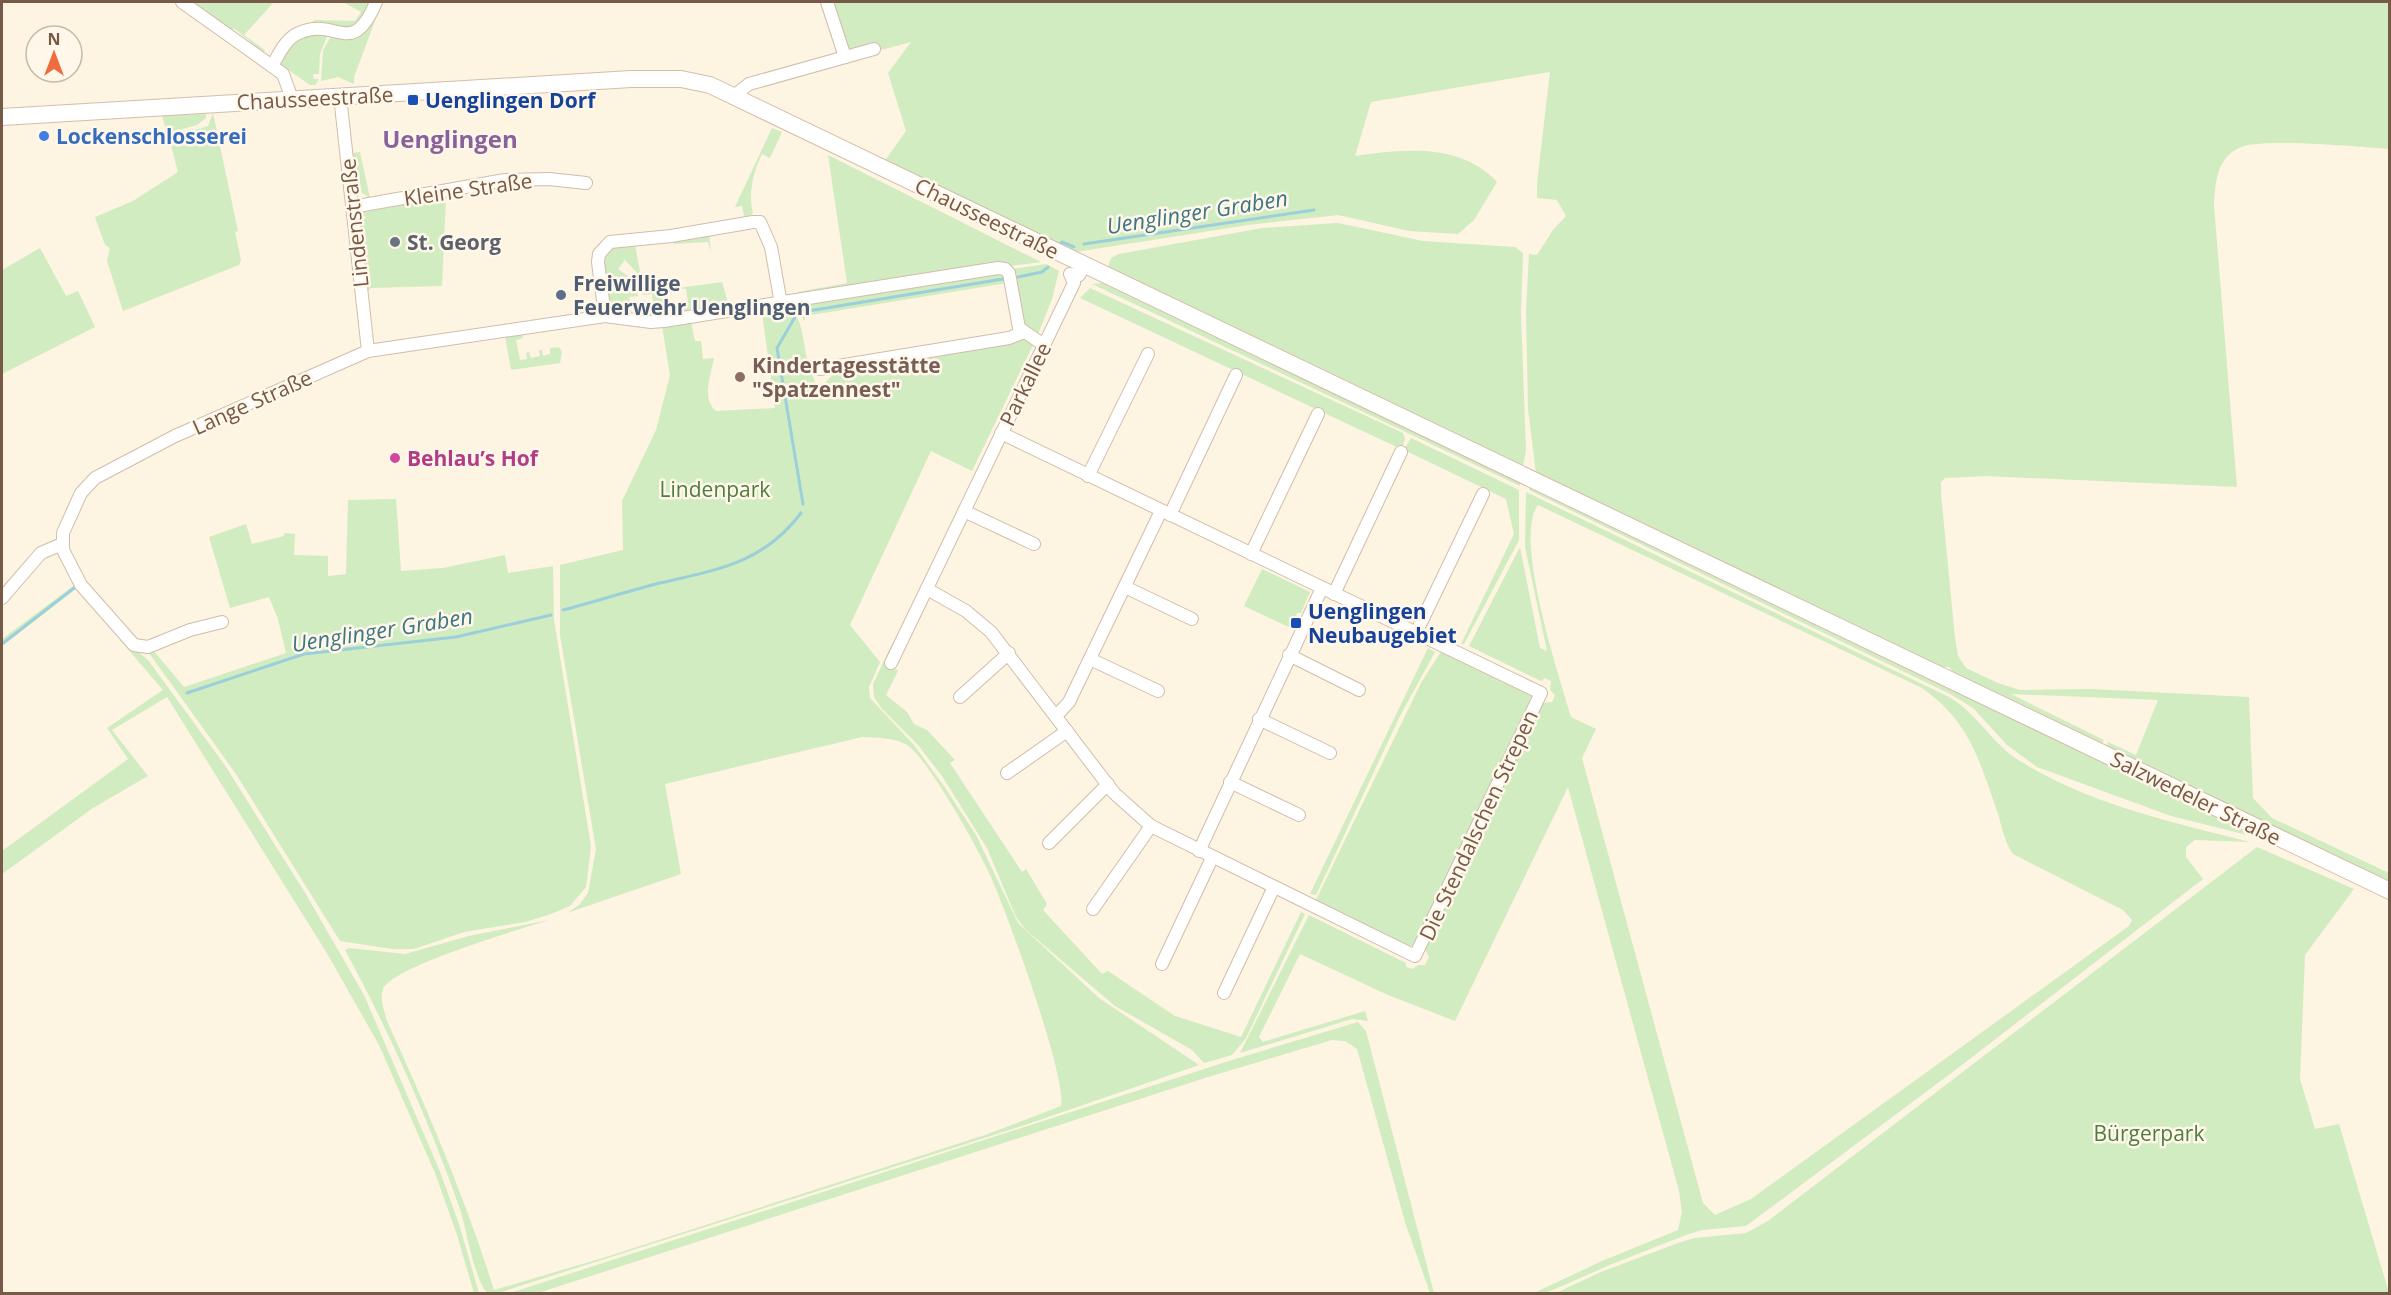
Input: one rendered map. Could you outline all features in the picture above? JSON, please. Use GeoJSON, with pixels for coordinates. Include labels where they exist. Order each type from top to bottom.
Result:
{"type":"FeatureCollection","features":[{"type":"Feature","properties":{"kind":"main road","name":"Chausseestraße"},"geometry":{"type":"LineString","coordinates":[[2,117],[654,78],[692,80],[735,95],[1084,266],[1240,338],[2003,705]]}},
{"type":"Feature","properties":{"kind":"main road","name":"Salzwedeler Straße"},"geometry":{"type":"LineString","coordinates":[[2003,705],[2390,891]]}},
{"type":"Feature","properties":{"kind":"street"},"geometry":{"type":"LineString","coordinates":[[182,2],[283,74],[291,99]]}},
{"type":"Feature","properties":{"kind":"street"},"geometry":{"type":"LineString","coordinates":[[272,66],[288,41],[298,33],[313,30],[351,33],[361,29],[368,22],[376,2]]}},
{"type":"Feature","properties":{"kind":"street"},"geometry":{"type":"LineString","coordinates":[[827,2],[844,57]]}},
{"type":"Feature","properties":{"kind":"street"},"geometry":{"type":"LineString","coordinates":[[735,95],[749,84],[874,49]]}},
{"type":"Feature","properties":{"kind":"street","name":"Lindenstraße"},"geometry":{"type":"LineString","coordinates":[[340,96],[368,351]]}},
{"type":"Feature","properties":{"kind":"street","name":"Kleine Straße"},"geometry":{"type":"LineString","coordinates":[[352,207],[505,180],[549,179],[585,183]]}},
{"type":"Feature","properties":{"kind":"street"},"geometry":{"type":"LineString","coordinates":[[604,316],[598,262],[599,254],[610,242],[671,236],[753,222],[760,222],[767,234],[781,304]]}},
{"type":"Feature","properties":{"kind":"street","name":"Parkallee"},"geometry":{"type":"LineString","coordinates":[[891,663],[1074,283],[1070,274],[1079,275],[1084,266]]}},
{"type":"Feature","properties":{"kind":"street","name":"Lange Straße"},"geometry":{"type":"LineString","coordinates":[[62,544],[63,533],[81,493],[95,478],[175,436],[368,351],[604,316],[651,322],[781,304],[998,268],[1005,269],[1009,273],[1017,323],[1022,333]]}},
{"type":"Feature","properties":{"kind":"street"},"geometry":{"type":"LineString","coordinates":[[820,369],[1008,338],[1022,333],[1044,345]]}},
{"type":"Feature","properties":{"kind":"street"},"geometry":{"type":"LineString","coordinates":[[1088,476],[1148,354]]}},
{"type":"Feature","properties":{"kind":"street"},"geometry":{"type":"LineString","coordinates":[[1056,716],[1069,702],[1125,586],[1236,375]]}},
{"type":"Feature","properties":{"kind":"street"},"geometry":{"type":"LineString","coordinates":[[1251,554],[1318,414]]}},
{"type":"Feature","properties":{"kind":"street"},"geometry":{"type":"LineString","coordinates":[[1001,433],[1416,633],[1483,494]]}},
{"type":"Feature","properties":{"kind":"street"},"geometry":{"type":"LineString","coordinates":[[1199,851],[1290,655],[1328,591],[1401,452]]}},
{"type":"Feature","properties":{"kind":"street"},"geometry":{"type":"LineString","coordinates":[[964,511],[1034,544]]}},
{"type":"Feature","properties":{"kind":"street"},"geometry":{"type":"LineString","coordinates":[[2,598],[41,553],[62,544],[81,585],[138,647],[148,647],[190,630],[222,622]]}},
{"type":"Feature","properties":{"kind":"street"},"geometry":{"type":"LineString","coordinates":[[1125,586],[1192,619]]}},
{"type":"Feature","properties":{"kind":"street"},"geometry":{"type":"LineString","coordinates":[[927,589],[966,611],[991,632],[1121,802],[1151,826],[1274,887],[1224,993]]}},
{"type":"Feature","properties":{"kind":"street","name":"Die Stendalschen Strepen"},"geometry":{"type":"LineString","coordinates":[[1274,887],[1415,956],[1540,693],[1416,633]]}},
{"type":"Feature","properties":{"kind":"street"},"geometry":{"type":"LineString","coordinates":[[960,697],[1009,653]]}},
{"type":"Feature","properties":{"kind":"street"},"geometry":{"type":"LineString","coordinates":[[1290,655],[1359,690]]}},
{"type":"Feature","properties":{"kind":"street"},"geometry":{"type":"LineString","coordinates":[[1090,659],[1158,691]]}},
{"type":"Feature","properties":{"kind":"street"},"geometry":{"type":"LineString","coordinates":[[1259,719],[1330,753]]}},
{"type":"Feature","properties":{"kind":"street"},"geometry":{"type":"LineString","coordinates":[[1007,773],[1067,731]]}},
{"type":"Feature","properties":{"kind":"street"},"geometry":{"type":"LineString","coordinates":[[1230,782],[1299,815]]}},
{"type":"Feature","properties":{"kind":"street"},"geometry":{"type":"LineString","coordinates":[[1049,843],[1108,784]]}},
{"type":"Feature","properties":{"kind":"street"},"geometry":{"type":"LineString","coordinates":[[1093,909],[1151,826]]}},
{"type":"Feature","properties":{"kind":"street"},"geometry":{"type":"LineString","coordinates":[[1162,964],[1212,858]]}},
{"type":"Feature","properties":{"kind":"green space"},"geometry":{"type":"Polygon","coordinates":[[[192,2],[274,2],[244,35],[265,50],[263,52],[235,29],[230,29],[192,2]]]}},
{"type":"Feature","properties":{"kind":"green space"},"geometry":{"type":"Polygon","coordinates":[[[343,2],[373,2],[360,28],[303,29],[315,20],[355,21],[361,12],[343,2]]]}},
{"type":"Feature","properties":{"kind":"green space"},"geometry":{"type":"Polygon","coordinates":[[[379,2],[382,2],[354,77],[354,84],[338,77],[321,81],[323,50],[332,35],[352,38],[366,31],[379,2]]]}},
{"type":"Feature","properties":{"kind":"green space"},"geometry":{"type":"Polygon","coordinates":[[[829,2],[2389,2],[2389,149],[2313,144],[2253,144],[2241,147],[2226,157],[2218,172],[2214,206],[2237,487],[1985,476],[1945,478],[1941,482],[1941,494],[1955,638],[1958,656],[1966,668],[1998,683],[2020,690],[2091,689],[2249,697],[2253,798],[2272,818],[2389,873],[2389,885],[2105,749],[2108,742],[2136,755],[2158,700],[2011,694],[2104,740],[2101,747],[1957,677],[1949,667],[1934,667],[1536,474],[1528,409],[1526,311],[1529,254],[1537,255],[1553,230],[1566,216],[1557,200],[1537,198],[1550,72],[1371,102],[1355,156],[1412,151],[1449,155],[1467,160],[1483,169],[1497,182],[1474,220],[1458,234],[1409,231],[1338,215],[1248,225],[1076,252],[884,162],[906,131],[888,73],[911,42],[877,51],[846,53],[829,2]]]}},
{"type":"Feature","properties":{"kind":"green space"},"geometry":{"type":"Polygon","coordinates":[[[328,34],[320,54],[319,74],[313,74],[314,79],[319,79],[315,85],[310,85],[280,64],[287,49],[298,40],[328,34]]]}},
{"type":"Feature","properties":{"kind":"green space"},"geometry":{"type":"Polygon","coordinates":[[[213,113],[238,231],[235,232],[241,260],[239,265],[123,311],[107,261],[110,248],[105,245],[95,217],[133,201],[178,172],[169,138],[208,126],[213,113]]]}},
{"type":"Feature","properties":{"kind":"green space"},"geometry":{"type":"Polygon","coordinates":[[[206,114],[206,118],[197,125],[167,133],[162,116],[206,114]]]}},
{"type":"Feature","properties":{"kind":"green space"},"geometry":{"type":"Polygon","coordinates":[[[772,128],[782,132],[770,158],[762,154],[759,161],[751,191],[753,213],[745,220],[742,206],[735,207],[772,128]]]}},
{"type":"Feature","properties":{"kind":"green space"},"geometry":{"type":"Polygon","coordinates":[[[360,152],[370,198],[356,189],[353,153],[360,152]]]}},
{"type":"Feature","properties":{"kind":"green space"},"geometry":{"type":"Polygon","coordinates":[[[828,155],[1041,262],[1011,266],[1005,264],[799,298],[798,292],[847,283],[828,155]]]}},
{"type":"Feature","properties":{"kind":"green space"},"geometry":{"type":"Polygon","coordinates":[[[446,196],[442,286],[371,288],[368,291],[360,227],[366,217],[360,213],[446,196]]]}},
{"type":"Feature","properties":{"kind":"green space"},"geometry":{"type":"Polygon","coordinates":[[[1338,223],[1423,241],[1515,247],[1523,253],[1521,314],[1526,451],[1523,466],[1108,267],[1111,258],[1119,254],[1262,228],[1338,223]]]}},
{"type":"Feature","properties":{"kind":"green space"},"geometry":{"type":"Polygon","coordinates":[[[709,232],[711,252],[708,242],[674,244],[673,239],[635,245],[644,293],[670,289],[664,292],[666,306],[672,305],[670,313],[647,317],[647,313],[654,311],[652,294],[643,295],[639,275],[625,260],[618,269],[636,282],[638,296],[629,297],[632,315],[611,312],[601,268],[604,252],[613,246],[709,232]]]}},
{"type":"Feature","properties":{"kind":"green space"},"geometry":{"type":"Polygon","coordinates":[[[40,248],[66,296],[78,291],[95,327],[2,374],[2,270],[40,248]]]}},
{"type":"Feature","properties":{"kind":"green space"},"geometry":{"type":"Polygon","coordinates":[[[1046,264],[1059,271],[1052,299],[1038,334],[1024,329],[1012,269],[1046,264]]]}},
{"type":"Feature","properties":{"kind":"green space"},"geometry":{"type":"Polygon","coordinates":[[[997,271],[1004,274],[1007,283],[805,316],[805,321],[793,305],[997,271]]]}},
{"type":"Feature","properties":{"kind":"green space"},"geometry":{"type":"Polygon","coordinates":[[[722,282],[729,306],[686,312],[681,304],[688,303],[686,289],[678,288],[722,282]]]}},
{"type":"Feature","properties":{"kind":"green space"},"geometry":{"type":"Polygon","coordinates":[[[1102,283],[1520,481],[1520,486],[1092,284],[1102,283]]]}},
{"type":"Feature","properties":{"kind":"green space"},"geometry":{"type":"Polygon","coordinates":[[[1090,288],[1403,433],[1405,439],[1401,449],[1080,298],[1090,288]]]}},
{"type":"Feature","properties":{"kind":"green space","name":"Lindenpark"},"geometry":{"type":"Polygon","coordinates":[[[791,307],[801,327],[815,384],[825,383],[835,372],[1022,339],[1033,345],[972,471],[931,451],[850,625],[880,662],[869,687],[870,698],[914,745],[944,786],[976,835],[1018,923],[1099,998],[1199,1065],[1025,1125],[498,1293],[488,1293],[479,1279],[461,1212],[423,1112],[362,981],[345,950],[349,948],[405,954],[469,936],[549,920],[433,959],[392,980],[382,993],[387,1021],[445,1154],[494,1290],[606,1257],[985,1135],[1061,1106],[1055,1062],[1034,992],[990,875],[939,785],[916,753],[902,742],[885,738],[862,737],[665,784],[681,874],[567,913],[579,905],[588,893],[596,849],[560,635],[560,565],[623,550],[622,501],[656,430],[670,375],[662,326],[691,322],[695,341],[701,341],[703,359],[714,358],[708,393],[711,406],[716,411],[775,408],[762,313],[791,307]]]}},
{"type":"Feature","properties":{"kind":"green space"},"geometry":{"type":"Polygon","coordinates":[[[522,333],[523,338],[516,340],[520,360],[527,359],[526,353],[529,352],[531,358],[540,356],[539,350],[542,350],[543,356],[550,354],[550,348],[559,347],[562,352],[560,363],[511,370],[505,336],[522,333]]]}},
{"type":"Feature","properties":{"kind":"green space"},"geometry":{"type":"Polygon","coordinates":[[[1411,438],[1519,490],[1519,540],[1464,644],[1461,644],[1514,534],[1506,499],[1404,450],[1411,438]]]}},
{"type":"Feature","properties":{"kind":"green space"},"geometry":{"type":"Polygon","coordinates":[[[1530,486],[2256,832],[2255,837],[2171,816],[2037,767],[2007,745],[1973,708],[1952,695],[1529,490],[1530,486]]]}},
{"type":"Feature","properties":{"kind":"green space"},"geometry":{"type":"Polygon","coordinates":[[[1526,492],[1949,697],[1968,712],[2010,754],[2046,776],[2132,810],[2250,842],[2195,840],[2186,847],[2186,857],[2203,879],[1958,1068],[1746,1226],[1702,1230],[1686,1235],[1546,1293],[1534,1293],[1602,1261],[1678,1230],[1682,1212],[1679,1191],[1568,787],[1455,1021],[1388,995],[1300,954],[1259,1037],[1263,1042],[1365,1011],[1368,1021],[1352,1019],[1240,1053],[1309,915],[1406,963],[1406,967],[1413,969],[1418,965],[1425,965],[1429,957],[1424,948],[1542,703],[1552,702],[1555,695],[1550,690],[1551,681],[1544,678],[1542,681],[1539,680],[1469,646],[1520,547],[1540,648],[1547,651],[1525,547],[1526,492]],[[1538,505],[1532,522],[1531,546],[1534,576],[1541,608],[1571,717],[1596,729],[1582,758],[1703,1203],[1715,1215],[1751,1199],[2129,926],[2132,920],[2123,910],[2013,854],[2005,839],[1984,774],[1970,742],[1951,714],[1922,688],[1538,505]]]}},
{"type":"Feature","properties":{"kind":"green space"},"geometry":{"type":"Polygon","coordinates":[[[396,499],[401,571],[443,568],[505,555],[508,573],[553,566],[554,620],[591,846],[586,887],[570,906],[525,922],[464,932],[414,949],[392,949],[340,941],[236,774],[149,653],[152,649],[184,687],[286,653],[278,619],[269,597],[230,608],[209,537],[246,524],[252,544],[284,536],[284,533],[295,534],[294,555],[328,556],[328,576],[346,574],[348,500],[396,499]]]}},
{"type":"Feature","properties":{"kind":"green space"},"geometry":{"type":"Polygon","coordinates":[[[1262,569],[1310,592],[1301,613],[1297,613],[1292,624],[1293,629],[1244,606],[1262,569]]]}},
{"type":"Feature","properties":{"kind":"green space"},"geometry":{"type":"Polygon","coordinates":[[[76,584],[77,588],[2,646],[2,639],[76,584]]]}},
{"type":"Feature","properties":{"kind":"green space"},"geometry":{"type":"Polygon","coordinates":[[[122,638],[148,660],[224,764],[304,891],[364,995],[439,1169],[459,1224],[479,1293],[474,1293],[435,1173],[379,1045],[328,955],[167,697],[112,730],[148,776],[93,808],[2,874],[2,851],[128,759],[107,728],[163,690],[120,640],[122,638]]]}},
{"type":"Feature","properties":{"kind":"green space"},"geometry":{"type":"Polygon","coordinates":[[[893,642],[896,644],[896,663],[899,662],[895,669],[898,671],[886,695],[907,712],[914,724],[927,730],[955,760],[950,763],[1022,872],[1026,869],[1047,904],[1043,910],[1102,974],[1108,971],[1175,1016],[1241,1037],[1301,912],[1305,914],[1246,1038],[1232,1055],[1204,1063],[1192,1050],[1115,1006],[1026,930],[1016,917],[987,848],[942,776],[918,745],[882,709],[874,697],[873,684],[893,642]]]}},
{"type":"Feature","properties":{"kind":"green space"},"geometry":{"type":"Polygon","coordinates":[[[1428,648],[1435,652],[1401,714],[1316,895],[1310,894],[1428,648]]]}},
{"type":"Feature","properties":{"kind":"green space"},"geometry":{"type":"Polygon","coordinates":[[[1442,650],[1531,694],[1533,699],[1416,944],[1409,947],[1315,902],[1421,683],[1442,650]]]}},
{"type":"Feature","properties":{"kind":"green space","name":"Bürgerpark"},"geometry":{"type":"Polygon","coordinates":[[[2257,847],[2354,889],[2305,955],[2300,1079],[2315,1129],[2339,1124],[2389,1293],[1556,1293],[1601,1272],[1678,1243],[1694,1238],[1746,1233],[1768,1221],[2257,847]]]}},
{"type":"Feature","properties":{"kind":"green space"},"geometry":{"type":"Polygon","coordinates":[[[1358,1022],[1366,1031],[1434,1293],[1430,1293],[1405,1222],[1357,1049],[1345,1041],[1332,1040],[1208,1077],[538,1293],[510,1293],[1232,1060],[1358,1022]]]}},
{"type":"Feature","properties":{"kind":"waterway","name":"Uenglinger Graben"},"geometry":{"type":"LineString","coordinates":[[1084,244],[1314,210]]}},
{"type":"Feature","properties":{"kind":"waterway","name":"Uenglinger Graben"},"geometry":{"type":"LineString","coordinates":[[1060,244],[1062,242],[1074,247]]}},
{"type":"Feature","properties":{"kind":"waterway","name":"Uenglinger Graben"},"geometry":{"type":"LineString","coordinates":[[1018,277],[1042,272],[1048,267]]}},
{"type":"Feature","properties":{"kind":"waterway","name":"Uenglinger Graben"},"geometry":{"type":"LineString","coordinates":[[802,312],[1003,279]]}},
{"type":"Feature","properties":{"kind":"waterway","name":"Uenglinger Graben"},"geometry":{"type":"LineString","coordinates":[[795,317],[777,348],[803,504]]}},
{"type":"Feature","properties":{"kind":"waterway","name":"Uenglinger Graben"},"geometry":{"type":"LineString","coordinates":[[563,610],[736,563],[770,544],[801,513]]}},
{"type":"Feature","properties":{"kind":"waterway","name":"Uenglinger Graben"},"geometry":{"type":"LineString","coordinates":[[2,644],[74,588]]}},
{"type":"Feature","properties":{"kind":"waterway","name":"Uenglinger Graben"},"geometry":{"type":"LineString","coordinates":[[187,693],[304,654],[456,637],[551,615]]}},
{"type":"Feature","properties":{"kind":"place","name":"Uenglingen Dorf"},"geometry":{"type":"Point","coordinates":[413,100]}},
{"type":"Feature","properties":{"kind":"place","name":"Lockenschlosserei"},"geometry":{"type":"Point","coordinates":[44,136]}},
{"type":"Feature","properties":{"kind":"place","name":"St. Georg"},"geometry":{"type":"Point","coordinates":[395,242]}},
{"type":"Feature","properties":{"kind":"place","name":"Freiwillige Feuerwehr Uenglingen"},"geometry":{"type":"Point","coordinates":[561,295]}},
{"type":"Feature","properties":{"kind":"place","name":"Kindertagesstätte \"Spatzennest\""},"geometry":{"type":"Point","coordinates":[740,377]}},
{"type":"Feature","properties":{"kind":"place","name":"Behlau’s Hof"},"geometry":{"type":"Point","coordinates":[395,458]}},
{"type":"Feature","properties":{"kind":"place","name":"Uenglingen Neubaugebiet"},"geometry":{"type":"Point","coordinates":[1296,623]}},
{"type":"Feature","properties":{"kind":"district","name":"Uenglingen"},"geometry":{"type":"Point","coordinates":[450,138]}}]}
